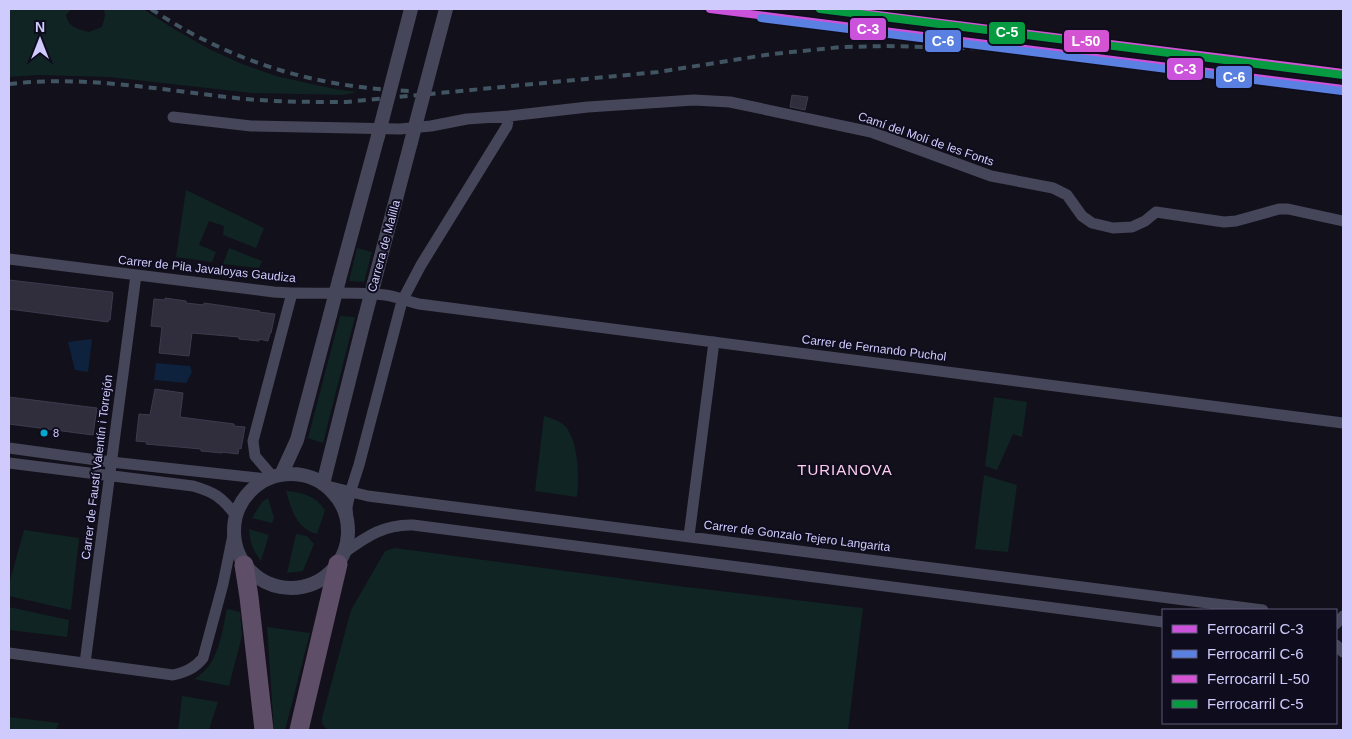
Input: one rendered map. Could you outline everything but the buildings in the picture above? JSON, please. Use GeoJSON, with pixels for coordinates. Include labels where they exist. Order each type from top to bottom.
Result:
{"type":"FeatureCollection","features":[{"type":"Feature","properties":{"kind":"highway"},"geometry":{"type":"LineString","coordinates":[[299,730],[342,558]]}},
{"type":"Feature","properties":{"kind":"highway"},"geometry":{"type":"LineString","coordinates":[[244,565],[264,730]]}},
{"type":"Feature","properties":{"kind":"street"},"geometry":{"type":"LineString","coordinates":[[9,653],[172,675],[185,672],[197,666],[203,658],[223,584],[236,516],[242,501],[253,488],[273,477],[297,440],[411,9]]}},
{"type":"Feature","properties":{"kind":"street","name":"Carrera de Malilla"},"geometry":{"type":"LineString","coordinates":[[325,485],[365,317],[446,9]]}},
{"type":"Feature","properties":{"kind":"street","name":"Camí del Molí de les Fonts"},"geometry":{"type":"LineString","coordinates":[[173,117],[251,126],[400,129],[431,126],[467,119],[660,101],[730,102],[871,132],[991,176],[1053,188],[1067,194],[1082,216],[1092,223],[1113,228],[1132,227],[1145,221],[1156,212],[1224,222],[1236,221],[1279,209],[1288,209],[1343,221]]}},
{"type":"Feature","properties":{"kind":"street"},"geometry":{"type":"LineString","coordinates":[[342,558],[348,537],[347,507],[350,492],[359,465],[402,301],[421,265],[507,126],[509,116]]}},
{"type":"Feature","properties":{"kind":"street","name":"Carrer de Pila Javaloyas Gaudiza"},"geometry":{"type":"LineString","coordinates":[[9,259],[292,293],[348,292],[388,295],[402,301]]}},
{"type":"Feature","properties":{"kind":"street","name":"Carrer de Faustí Valentín i Torrejón"},"geometry":{"type":"LineString","coordinates":[[85,663],[136,275]]}},
{"type":"Feature","properties":{"kind":"street"},"geometry":{"type":"LineString","coordinates":[[273,477],[255,456],[253,441],[292,293]]}},
{"type":"Feature","properties":{"kind":"street","name":"Carrer de Fernando Puchol"},"geometry":{"type":"LineString","coordinates":[[402,301],[1343,423]]}},
{"type":"Feature","properties":{"kind":"street"},"geometry":{"type":"LineString","coordinates":[[689,536],[714,342]]}},
{"type":"Feature","properties":{"kind":"street"},"geometry":{"type":"LineString","coordinates":[[9,448],[111,462],[273,477],[296,474],[310,477],[325,485],[337,496],[344,508],[348,522]]}},
{"type":"Feature","properties":{"kind":"street"},"geometry":{"type":"LineString","coordinates":[[9,463],[192,486],[218,496],[225,501],[236,516]]}},
{"type":"Feature","properties":{"kind":"street","name":"Carrer de Gonzalo Tejero Langarita"},"geometry":{"type":"LineString","coordinates":[[325,485],[350,492],[1255,609]]}},
{"type":"Feature","properties":{"kind":"street"},"geometry":{"type":"LineString","coordinates":[[233,535],[236,551],[244,565],[257,578],[273,586],[291,589],[309,586],[326,578],[342,558],[373,532],[392,526],[413,525],[1162,622]]}},
{"type":"Feature","properties":{"kind":"green space"},"geometry":{"type":"Polygon","coordinates":[[[9,9],[71,9],[66,15],[71,25],[89,32],[102,27],[105,16],[104,9],[143,9],[209,49],[242,64],[276,76],[357,92],[344,95],[252,93],[109,77],[38,75],[9,77],[9,9]]]}},
{"type":"Feature","properties":{"kind":"green space"},"geometry":{"type":"Polygon","coordinates":[[[186,190],[264,228],[256,248],[223,235],[224,226],[209,221],[199,245],[216,252],[212,262],[176,257],[186,190]]]}},
{"type":"Feature","properties":{"kind":"green space"},"geometry":{"type":"Polygon","coordinates":[[[229,248],[262,261],[259,268],[223,264],[229,248]]]}},
{"type":"Feature","properties":{"kind":"green space"},"geometry":{"type":"Polygon","coordinates":[[[357,248],[372,252],[364,282],[349,281],[357,248]]]}},
{"type":"Feature","properties":{"kind":"green space"},"geometry":{"type":"Polygon","coordinates":[[[340,316],[355,317],[323,443],[308,438],[340,316]]]}},
{"type":"Feature","properties":{"kind":"green space"},"geometry":{"type":"Polygon","coordinates":[[[994,397],[1027,402],[1022,437],[1013,434],[997,470],[985,466],[994,397]]]}},
{"type":"Feature","properties":{"kind":"green space"},"geometry":{"type":"Polygon","coordinates":[[[544,416],[561,423],[570,434],[576,451],[577,497],[535,491],[544,416]]]}},
{"type":"Feature","properties":{"kind":"green space"},"geometry":{"type":"Polygon","coordinates":[[[984,475],[1017,485],[1008,552],[975,549],[984,475]]]}},
{"type":"Feature","properties":{"kind":"green space"},"geometry":{"type":"Polygon","coordinates":[[[286,491],[298,492],[313,498],[325,510],[317,534],[304,528],[299,523],[292,511],[286,491]]]}},
{"type":"Feature","properties":{"kind":"green space"},"geometry":{"type":"Polygon","coordinates":[[[268,498],[274,518],[272,523],[252,518],[262,502],[268,498]]]}},
{"type":"Feature","properties":{"kind":"green space"},"geometry":{"type":"Polygon","coordinates":[[[249,529],[269,535],[261,561],[252,546],[249,529]]]}},
{"type":"Feature","properties":{"kind":"green space"},"geometry":{"type":"Polygon","coordinates":[[[24,530],[79,538],[71,610],[9,596],[9,584],[24,530]]]}},
{"type":"Feature","properties":{"kind":"green space"},"geometry":{"type":"Polygon","coordinates":[[[296,534],[307,536],[314,544],[303,571],[287,573],[296,534]]]}},
{"type":"Feature","properties":{"kind":"green space"},"geometry":{"type":"Polygon","coordinates":[[[395,548],[678,586],[863,608],[848,730],[330,730],[323,726],[322,718],[351,610],[385,551],[395,548]]]}},
{"type":"Feature","properties":{"kind":"green space"},"geometry":{"type":"Polygon","coordinates":[[[9,607],[69,620],[67,637],[9,630],[9,607]]]}},
{"type":"Feature","properties":{"kind":"green space"},"geometry":{"type":"Polygon","coordinates":[[[227,609],[240,612],[242,636],[229,686],[194,679],[209,666],[214,658],[221,639],[227,609]]]}},
{"type":"Feature","properties":{"kind":"green space"},"geometry":{"type":"Polygon","coordinates":[[[267,627],[310,633],[285,730],[274,730],[267,627]]]}},
{"type":"Feature","properties":{"kind":"green space"},"geometry":{"type":"Polygon","coordinates":[[[182,696],[218,702],[209,730],[178,730],[182,696]]]}},
{"type":"Feature","properties":{"kind":"green space"},"geometry":{"type":"Polygon","coordinates":[[[9,717],[59,723],[56,730],[9,730],[9,717]]]}},
{"type":"Feature","properties":{"kind":"water"},"geometry":{"type":"Polygon","coordinates":[[[92,339],[88,372],[75,370],[68,342],[92,339]]]}},
{"type":"Feature","properties":{"kind":"water"},"geometry":{"type":"Polygon","coordinates":[[[156,363],[190,366],[192,372],[186,383],[154,380],[156,363]]]}},
{"type":"Feature","properties":{"kind":"railway"},"geometry":{"type":"LineString","coordinates":[[151,9],[181,28],[212,44],[276,69],[308,78],[342,84],[412,91]]}},
{"type":"Feature","properties":{"kind":"railway"},"geometry":{"type":"LineString","coordinates":[[9,84],[66,81],[95,82],[250,99],[291,102],[346,102],[658,72],[772,54],[842,47],[887,46],[1005,49],[1069,55]]}},
{"type":"Feature","properties":{"kind":"rail line","name":"C-3"},"geometry":{"type":"LineString","coordinates":[[710,9],[1343,89]]}},
{"type":"Feature","properties":{"kind":"rail line","name":"C-5"},"geometry":{"type":"LineString","coordinates":[[820,9],[1343,75]]}},
{"type":"Feature","properties":{"kind":"rail line","name":"L-50"},"geometry":{"type":"LineString","coordinates":[[830,9],[1343,73]]}},
{"type":"Feature","properties":{"kind":"rail line","name":"C-6"},"geometry":{"type":"LineString","coordinates":[[761,18],[1342,91]]}},
{"type":"Feature","properties":{"kind":"place","name":"8"},"geometry":{"type":"Point","coordinates":[44,433]}},
{"type":"Feature","properties":{"kind":"district","name":"TURIANOVA"},"geometry":{"type":"Point","coordinates":[845,469]}}]}
